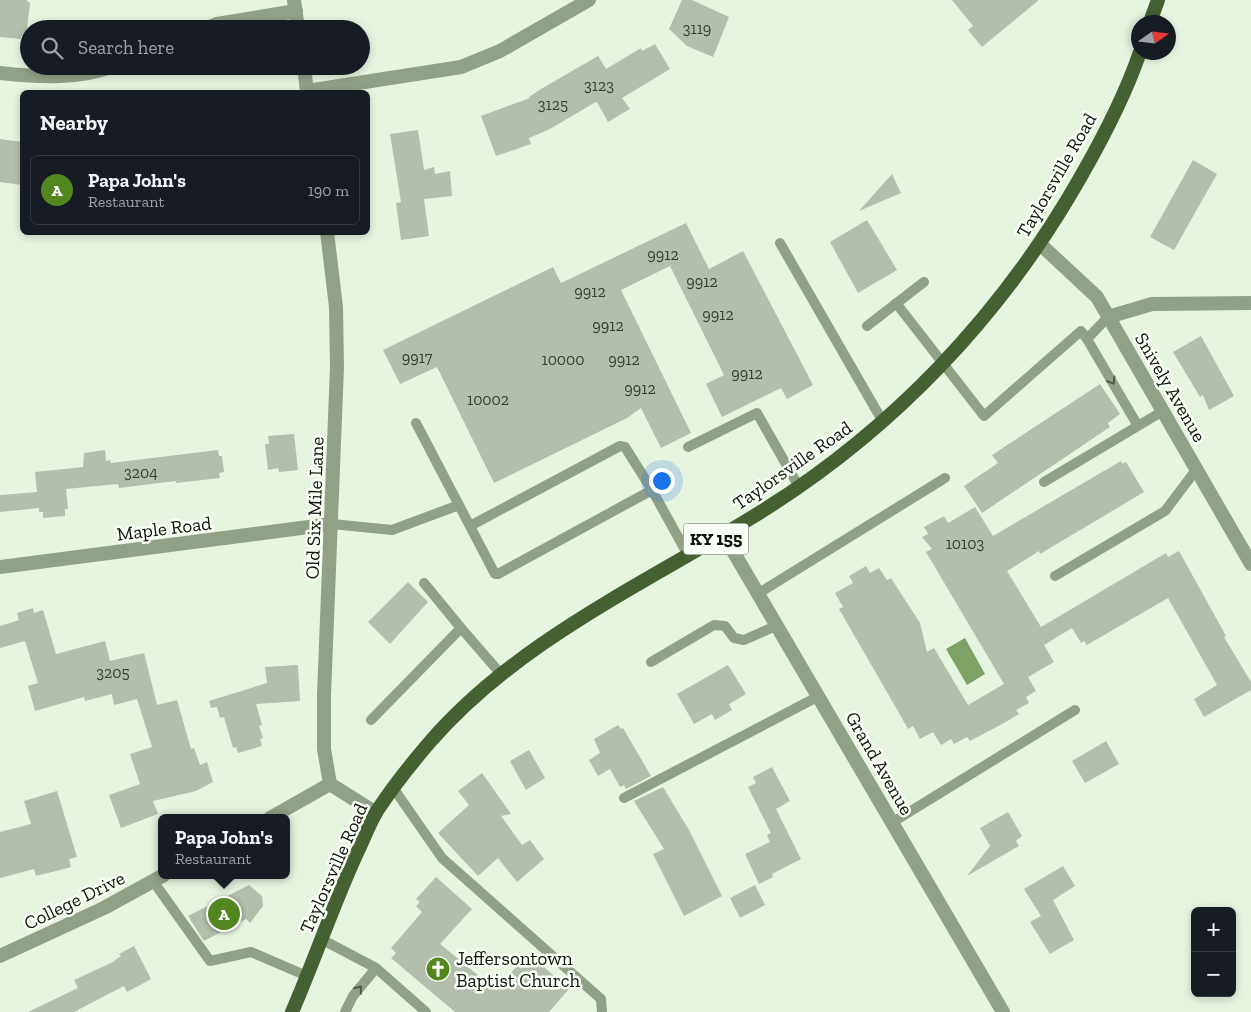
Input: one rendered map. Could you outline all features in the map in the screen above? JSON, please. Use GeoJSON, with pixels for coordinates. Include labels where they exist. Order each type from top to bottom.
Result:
{"type":"FeatureCollection","features":[{"type":"Feature","properties":{"kind":"main road"},"geometry":{"type":"LineString","coordinates":[[1153,15],[1158,0]]}},
{"type":"Feature","properties":{"kind":"main road","name":"Taylorsville Road"},"geometry":{"type":"LineString","coordinates":[[292,1012],[345,880],[376,813],[428,744],[500,673],[589,613],[799,487],[884,422],[942,365],[1002,297],[1040,244],[1058,218],[1100,144],[1137,60]]}},
{"type":"Feature","properties":{"kind":"street"},"geometry":{"type":"LineString","coordinates":[[319,90],[461,67],[500,51],[589,0]]}},
{"type":"Feature","properties":{"kind":"street"},"geometry":{"type":"LineString","coordinates":[[234,20],[295,6],[297,20]]}},
{"type":"Feature","properties":{"kind":"street"},"geometry":{"type":"LineString","coordinates":[[0,73],[20,75]]}},
{"type":"Feature","properties":{"kind":"street"},"geometry":{"type":"LineString","coordinates":[[22,75],[45,77],[64,75]]}},
{"type":"Feature","properties":{"kind":"street"},"geometry":{"type":"LineString","coordinates":[[305,75],[307,90]]}},
{"type":"Feature","properties":{"kind":"street","name":"Old Six Mile Lane"},"geometry":{"type":"LineString","coordinates":[[327,235],[336,307],[337,367],[324,695],[324,749],[330,784]]}},
{"type":"Feature","properties":{"kind":"street","name":"Snively Avenue"},"geometry":{"type":"LineString","coordinates":[[1040,244],[1097,297],[1251,564]]}},
{"type":"Feature","properties":{"kind":"street"},"geometry":{"type":"LineString","coordinates":[[1108,317],[1152,304],[1251,303]]}},
{"type":"Feature","properties":{"kind":"street","name":"Maple Road"},"geometry":{"type":"LineString","coordinates":[[0,567],[332,524]]}},
{"type":"Feature","properties":{"kind":"street","name":"Grand Avenue"},"geometry":{"type":"LineString","coordinates":[[723,534],[820,696],[1003,1012]]}},
{"type":"Feature","properties":{"kind":"street"},"geometry":{"type":"LineString","coordinates":[[277,814],[330,784],[376,813]]}},
{"type":"Feature","properties":{"kind":"street","name":"College Drive"},"geometry":{"type":"LineString","coordinates":[[0,956],[104,908],[158,879]]}},
{"type":"Feature","properties":{"kind":"lane"},"geometry":{"type":"LineString","coordinates":[[780,243],[884,422]]}},
{"type":"Feature","properties":{"kind":"lane"},"geometry":{"type":"LineString","coordinates":[[867,326],[924,282]]}},
{"type":"Feature","properties":{"kind":"lane"},"geometry":{"type":"LineString","coordinates":[[896,303],[942,365],[984,416],[1081,331],[1138,426]]}},
{"type":"Feature","properties":{"kind":"lane"},"geometry":{"type":"LineString","coordinates":[[1087,339],[1108,317]]}},
{"type":"Feature","properties":{"kind":"lane"},"geometry":{"type":"LineString","coordinates":[[1044,482],[1162,411]]}},
{"type":"Feature","properties":{"kind":"lane"},"geometry":{"type":"LineString","coordinates":[[688,446],[757,413],[799,487]]}},
{"type":"Feature","properties":{"kind":"lane"},"geometry":{"type":"LineString","coordinates":[[416,423],[493,571],[498,574],[652,490]]}},
{"type":"Feature","properties":{"kind":"lane"},"geometry":{"type":"LineString","coordinates":[[470,526],[620,446],[625,447],[652,490],[688,555]]}},
{"type":"Feature","properties":{"kind":"lane"},"geometry":{"type":"LineString","coordinates":[[1055,576],[1165,511],[1196,470]]}},
{"type":"Feature","properties":{"kind":"lane"},"geometry":{"type":"LineString","coordinates":[[759,593],[945,478]]}},
{"type":"Feature","properties":{"kind":"lane"},"geometry":{"type":"LineString","coordinates":[[332,524],[392,530],[459,505]]}},
{"type":"Feature","properties":{"kind":"lane"},"geometry":{"type":"LineString","coordinates":[[424,583],[500,673]]}},
{"type":"Feature","properties":{"kind":"lane"},"geometry":{"type":"LineString","coordinates":[[651,662],[714,625],[725,626],[734,638],[744,640],[778,626]]}},
{"type":"Feature","properties":{"kind":"lane"},"geometry":{"type":"LineString","coordinates":[[371,720],[461,628]]}},
{"type":"Feature","properties":{"kind":"lane"},"geometry":{"type":"LineString","coordinates":[[624,798],[820,696]]}},
{"type":"Feature","properties":{"kind":"lane"},"geometry":{"type":"LineString","coordinates":[[893,822],[1075,710]]}},
{"type":"Feature","properties":{"kind":"lane"},"geometry":{"type":"LineString","coordinates":[[394,789],[442,858],[601,999],[602,1012]]}},
{"type":"Feature","properties":{"kind":"lane"},"geometry":{"type":"LineString","coordinates":[[160,879],[210,961],[251,952],[307,976]]}},
{"type":"Feature","properties":{"kind":"lane"},"geometry":{"type":"LineString","coordinates":[[321,939],[376,968],[426,1012]]}},
{"type":"Feature","properties":{"kind":"lane"},"geometry":{"type":"LineString","coordinates":[[346,1012],[353,996],[376,968]]}},
{"type":"Feature","properties":{"kind":"shaded area"},"geometry":{"type":"Polygon","coordinates":[[[965,638],[985,674],[967,685],[946,649],[965,638]]]}},
{"type":"Feature","properties":{"kind":"building"},"geometry":{"type":"Polygon","coordinates":[[[0,0],[26,0],[30,3],[28,20],[20,20],[20,39],[0,37],[0,0]]]}},
{"type":"Feature","properties":{"kind":"building"},"geometry":{"type":"Polygon","coordinates":[[[682,0],[692,0],[729,17],[713,57],[687,46],[669,29],[682,0]]]}},
{"type":"Feature","properties":{"kind":"building"},"geometry":{"type":"Polygon","coordinates":[[[952,0],[1039,0],[982,47],[968,30],[973,26],[952,0]]]}},
{"type":"Feature","properties":{"kind":"building"},"geometry":{"type":"Polygon","coordinates":[[[655,44],[670,69],[622,98],[630,109],[608,122],[597,102],[594,103],[550,129],[529,138],[531,144],[496,156],[481,116],[530,98],[541,89],[598,56],[606,69],[641,48],[642,51],[655,44]]]}},
{"type":"Feature","properties":{"kind":"building"},"geometry":{"type":"Polygon","coordinates":[[[418,130],[424,170],[434,167],[435,174],[450,171],[452,196],[424,199],[429,236],[401,240],[396,203],[401,202],[390,134],[418,130]]]}},
{"type":"Feature","properties":{"kind":"building"},"geometry":{"type":"Polygon","coordinates":[[[0,139],[20,142],[20,185],[0,182],[0,139]]]}},
{"type":"Feature","properties":{"kind":"building"},"geometry":{"type":"Polygon","coordinates":[[[1193,160],[1217,174],[1174,250],[1150,237],[1193,160]]]}},
{"type":"Feature","properties":{"kind":"building"},"geometry":{"type":"Polygon","coordinates":[[[892,174],[901,193],[859,211],[892,174]]]}},
{"type":"Feature","properties":{"kind":"building"},"geometry":{"type":"Polygon","coordinates":[[[867,220],[897,270],[858,293],[830,242],[867,220]]]}},
{"type":"Feature","properties":{"kind":"building"},"geometry":{"type":"Polygon","coordinates":[[[686,223],[709,269],[743,251],[813,385],[787,399],[781,388],[722,417],[706,384],[724,375],[670,266],[621,290],[691,433],[661,448],[641,408],[627,418],[494,483],[437,367],[400,384],[383,350],[553,267],[561,283],[686,223]]]}},
{"type":"Feature","properties":{"kind":"building"},"geometry":{"type":"Polygon","coordinates":[[[1201,336],[1234,396],[1209,410],[1203,395],[1200,397],[1173,352],[1201,336]]]}},
{"type":"Feature","properties":{"kind":"building"},"geometry":{"type":"Polygon","coordinates":[[[1100,384],[1120,414],[1108,423],[1110,427],[982,513],[964,486],[998,463],[992,455],[1100,384]]]}},
{"type":"Feature","properties":{"kind":"building"},"geometry":{"type":"Polygon","coordinates":[[[294,434],[298,470],[279,472],[278,468],[268,470],[265,444],[269,444],[268,436],[294,434]]]}},
{"type":"Feature","properties":{"kind":"building"},"geometry":{"type":"Polygon","coordinates":[[[105,450],[106,461],[110,460],[111,463],[218,450],[219,456],[222,456],[224,472],[219,473],[220,478],[176,483],[176,481],[119,488],[118,484],[66,489],[68,509],[65,509],[65,516],[43,518],[43,512],[39,512],[39,508],[0,512],[0,495],[37,492],[35,472],[83,467],[84,453],[105,450]]]}},
{"type":"Feature","properties":{"kind":"building"},"geometry":{"type":"Polygon","coordinates":[[[1121,461],[1122,464],[1126,462],[1144,492],[1040,554],[1039,551],[1007,571],[1041,627],[1166,553],[1168,557],[1179,551],[1226,636],[1224,637],[1251,682],[1251,690],[1204,717],[1194,699],[1217,685],[1168,598],[1087,645],[1084,641],[1081,643],[1072,628],[1044,645],[1054,662],[1028,677],[1036,691],[1026,697],[1029,703],[1016,710],[1019,714],[1004,723],[970,741],[967,737],[954,744],[951,739],[941,745],[933,732],[920,739],[913,726],[908,729],[839,609],[843,607],[835,593],[853,583],[849,576],[866,566],[870,573],[879,568],[887,580],[891,578],[920,623],[927,652],[934,648],[968,705],[1004,684],[926,552],[932,549],[922,537],[928,534],[924,527],[944,516],[948,523],[975,507],[993,536],[1121,461]]]}},
{"type":"Feature","properties":{"kind":"building"},"geometry":{"type":"Polygon","coordinates":[[[408,582],[428,602],[390,644],[368,622],[408,582]]]}},
{"type":"Feature","properties":{"kind":"building"},"geometry":{"type":"Polygon","coordinates":[[[33,608],[34,613],[43,610],[56,654],[105,641],[110,661],[144,653],[157,705],[177,700],[191,749],[194,748],[200,765],[207,762],[213,782],[196,791],[153,801],[158,814],[121,828],[109,795],[140,784],[130,754],[152,747],[137,699],[114,705],[112,694],[85,701],[84,697],[35,711],[28,686],[38,683],[25,641],[0,648],[0,626],[19,620],[17,613],[33,608]]]}},
{"type":"Feature","properties":{"kind":"building"},"geometry":{"type":"Polygon","coordinates":[[[298,665],[300,701],[256,704],[262,725],[259,726],[263,738],[260,739],[262,746],[238,753],[236,747],[233,748],[224,717],[220,718],[217,707],[211,708],[209,701],[267,683],[265,667],[298,665]]]}},
{"type":"Feature","properties":{"kind":"building"},"geometry":{"type":"Polygon","coordinates":[[[728,665],[746,694],[729,704],[732,710],[715,720],[712,714],[694,724],[677,694],[728,665]]]}},
{"type":"Feature","properties":{"kind":"building"},"geometry":{"type":"Polygon","coordinates":[[[618,725],[621,729],[623,728],[651,776],[626,789],[624,785],[620,787],[610,769],[598,776],[589,760],[600,753],[594,739],[618,725]]]}},
{"type":"Feature","properties":{"kind":"building"},"geometry":{"type":"Polygon","coordinates":[[[1106,741],[1119,764],[1085,783],[1072,761],[1106,741]]]}},
{"type":"Feature","properties":{"kind":"building"},"geometry":{"type":"Polygon","coordinates":[[[529,750],[545,778],[526,790],[510,761],[529,750]]]}},
{"type":"Feature","properties":{"kind":"building"},"geometry":{"type":"Polygon","coordinates":[[[772,767],[790,801],[776,809],[801,859],[772,874],[773,877],[759,884],[745,854],[770,842],[767,835],[771,833],[748,787],[756,783],[753,777],[772,767]]]}},
{"type":"Feature","properties":{"kind":"building"},"geometry":{"type":"Polygon","coordinates":[[[482,773],[511,814],[501,816],[522,845],[530,840],[544,859],[517,882],[498,858],[478,876],[438,833],[469,805],[458,791],[482,773]]]}},
{"type":"Feature","properties":{"kind":"building"},"geometry":{"type":"Polygon","coordinates":[[[663,787],[689,830],[722,896],[684,916],[653,854],[664,849],[634,801],[663,787]]]}},
{"type":"Feature","properties":{"kind":"building"},"geometry":{"type":"Polygon","coordinates":[[[57,791],[77,857],[69,859],[71,867],[36,876],[34,869],[0,878],[0,832],[31,824],[24,801],[57,791]]]}},
{"type":"Feature","properties":{"kind":"building"},"geometry":{"type":"Polygon","coordinates":[[[1008,812],[1022,836],[1016,841],[1019,846],[967,876],[990,846],[980,828],[1008,812]]]}},
{"type":"Feature","properties":{"kind":"building"},"geometry":{"type":"Polygon","coordinates":[[[1063,866],[1075,886],[1053,900],[1074,940],[1050,954],[1030,922],[1041,916],[1024,889],[1063,866]]]}},
{"type":"Feature","properties":{"kind":"building","name":"Jeffersontown Baptist Church"},"geometry":{"type":"Polygon","coordinates":[[[436,877],[472,909],[440,944],[496,990],[528,953],[569,989],[549,1012],[455,1012],[391,958],[396,953],[391,948],[422,912],[416,906],[420,902],[416,899],[436,877]]]}},
{"type":"Feature","properties":{"kind":"building"},"geometry":{"type":"Polygon","coordinates":[[[249,885],[262,896],[263,906],[250,923],[246,919],[204,941],[188,916],[249,885]]]}},
{"type":"Feature","properties":{"kind":"building"},"geometry":{"type":"Polygon","coordinates":[[[755,885],[765,905],[740,918],[730,898],[755,885]]]}},
{"type":"Feature","properties":{"kind":"building"},"geometry":{"type":"Polygon","coordinates":[[[134,946],[151,979],[127,992],[124,986],[74,1012],[28,1012],[78,988],[74,980],[111,963],[121,956],[119,954],[134,946]]]}},
{"type":"Feature","properties":{"kind":"place","name":"Papa John's"},"geometry":{"type":"Point","coordinates":[224,914]}},
{"type":"Feature","properties":{"kind":"place","name":"Jeffersontown Baptist Church"},"geometry":{"type":"Point","coordinates":[438,969]}}]}
